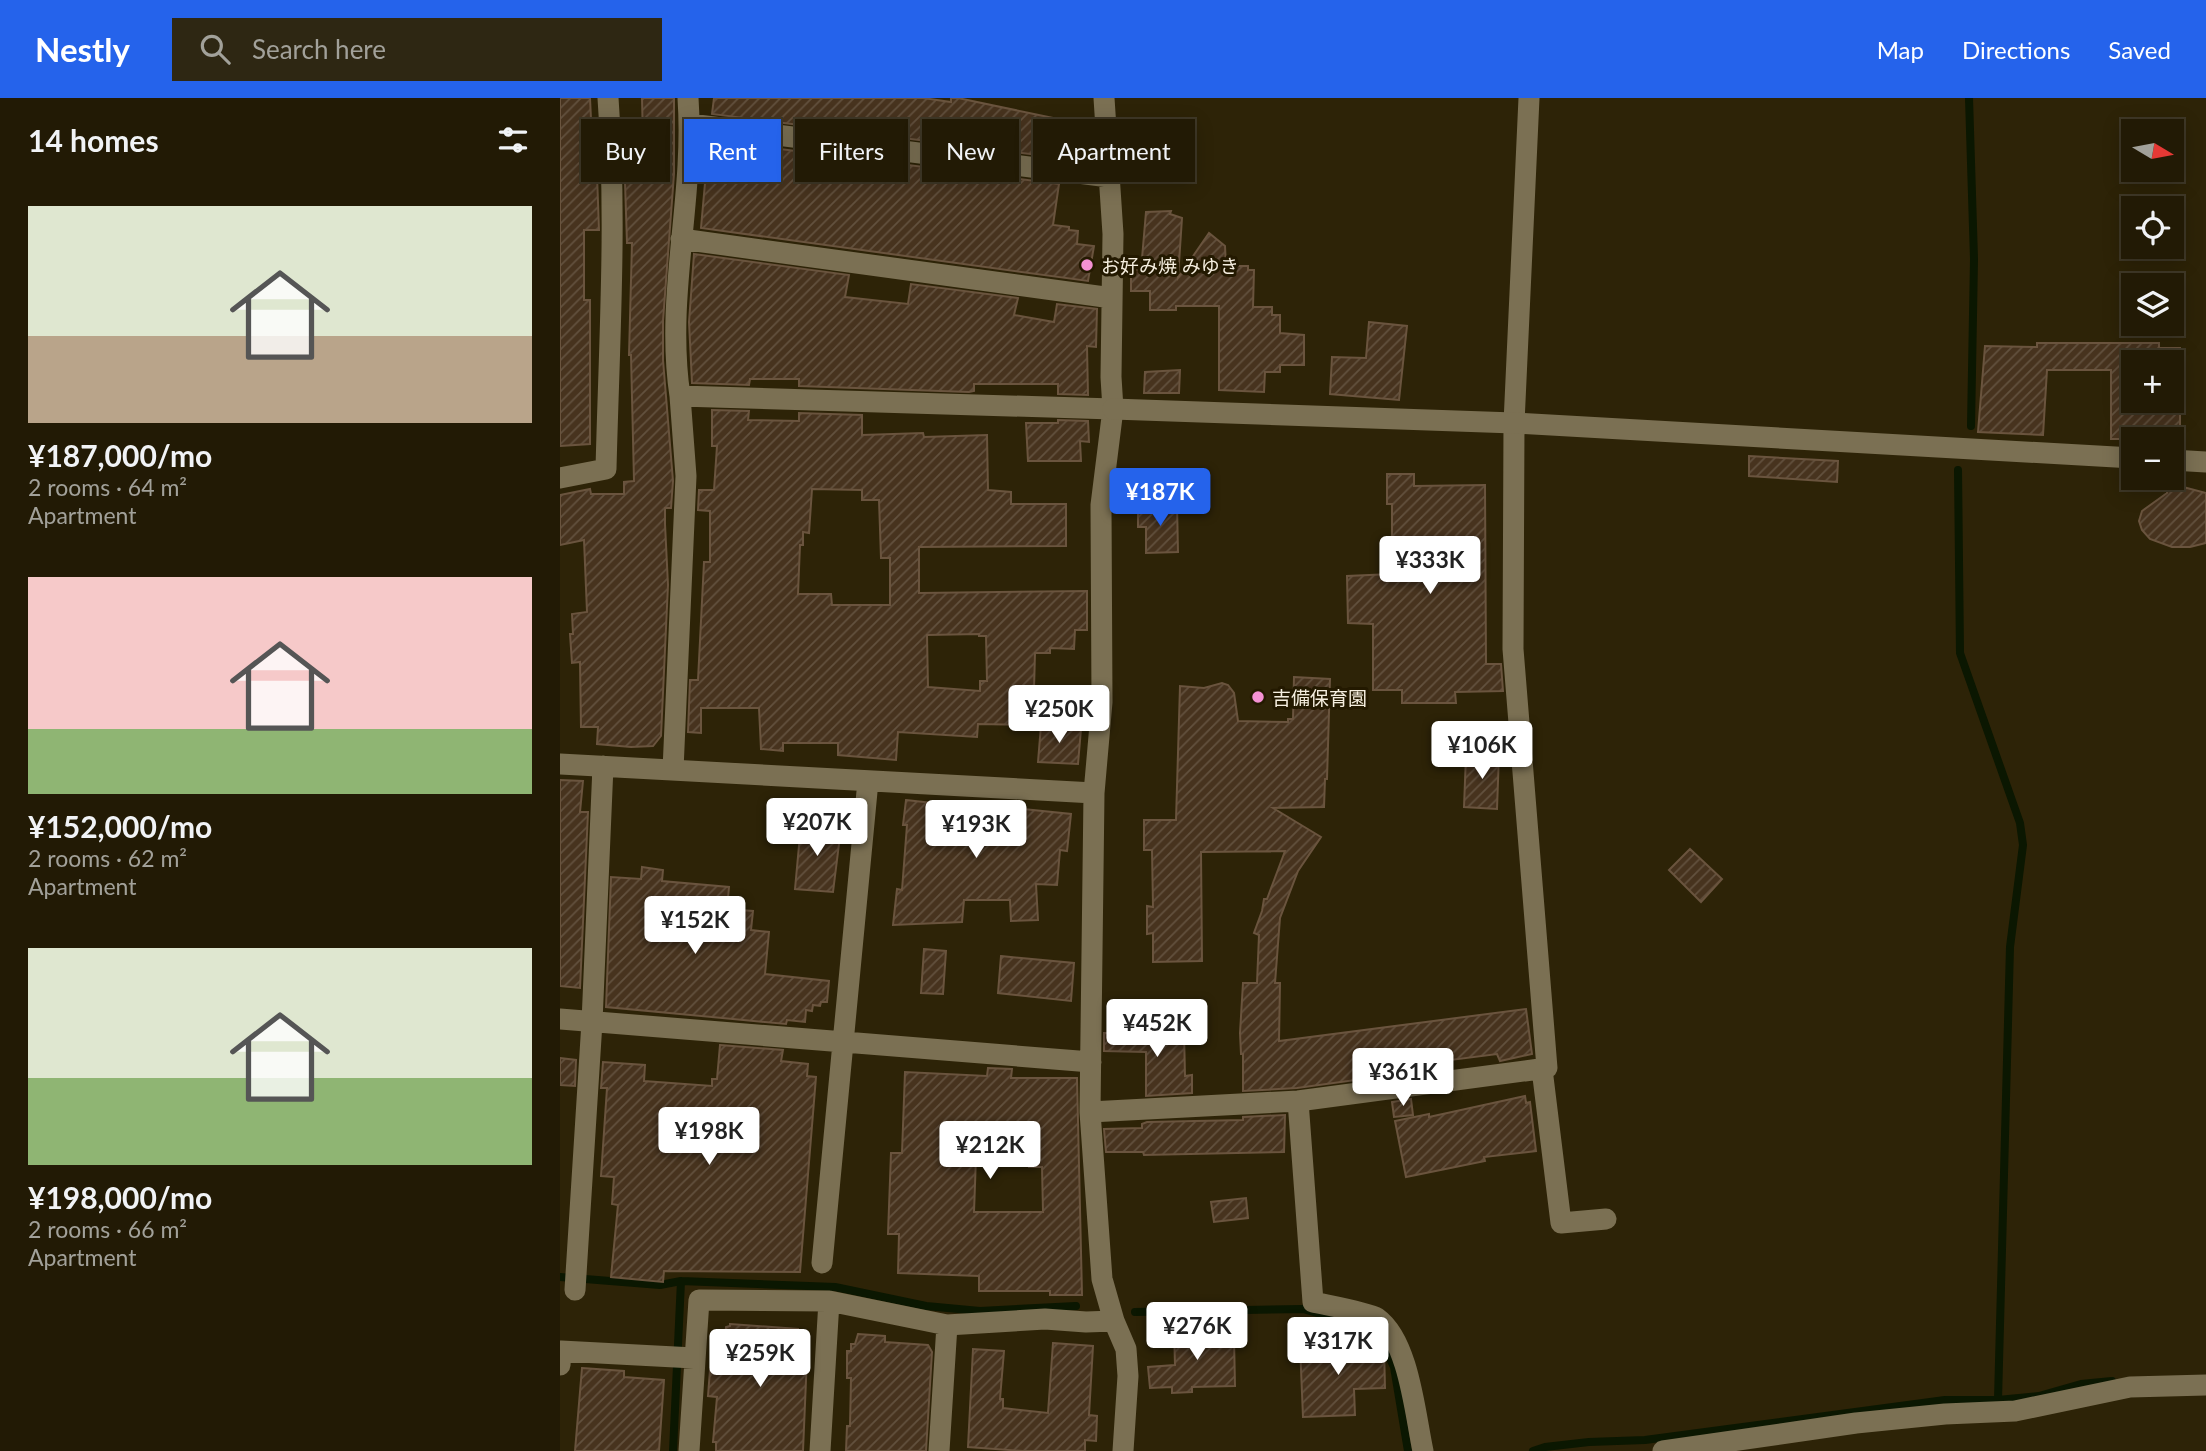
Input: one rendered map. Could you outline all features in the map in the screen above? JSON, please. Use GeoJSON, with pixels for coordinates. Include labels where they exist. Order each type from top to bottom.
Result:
{"type":"FeatureCollection","features":[{"type":"Feature","properties":{"kind":"street"},"geometry":{"type":"LineString","coordinates":[[560,478],[606,469],[611,200],[608,98]]}},
{"type":"Feature","properties":{"kind":"street"},"geometry":{"type":"LineString","coordinates":[[688,98],[690,119]]}},
{"type":"Feature","properties":{"kind":"street"},"geometry":{"type":"LineString","coordinates":[[1104,98],[1105,119]]}},
{"type":"Feature","properties":{"kind":"street"},"geometry":{"type":"LineString","coordinates":[[1090,1112],[1298,1101],[1547,1068],[1513,649],[1514,423],[1529,98]]}},
{"type":"Feature","properties":{"kind":"street"},"geometry":{"type":"LineString","coordinates":[[781,136],[1033,167]]}},
{"type":"Feature","properties":{"kind":"street"},"geometry":{"type":"LineString","coordinates":[[673,770],[686,476],[676,371],[675,304],[687,182]]}},
{"type":"Feature","properties":{"kind":"street"},"geometry":{"type":"LineString","coordinates":[[1109,182],[1113,234],[1113,409],[1101,505],[1102,702],[1094,793],[1090,1112],[1102,1279],[1114,1321],[1126,1349],[1129,1376],[1123,1451]]}},
{"type":"Feature","properties":{"kind":"street"},"geometry":{"type":"LineString","coordinates":[[681,239],[1112,298]]}},
{"type":"Feature","properties":{"kind":"street"},"geometry":{"type":"LineString","coordinates":[[680,396],[1514,423],[2121,457]]}},
{"type":"Feature","properties":{"kind":"street"},"geometry":{"type":"LineString","coordinates":[[2184,461],[2206,462]]}},
{"type":"Feature","properties":{"kind":"street"},"geometry":{"type":"LineString","coordinates":[[560,764],[1094,793]]}},
{"type":"Feature","properties":{"kind":"street"},"geometry":{"type":"LineString","coordinates":[[576,1283],[592,1022],[603,766]]}},
{"type":"Feature","properties":{"kind":"street"},"geometry":{"type":"LineString","coordinates":[[822,1262],[868,781]]}},
{"type":"Feature","properties":{"kind":"street"},"geometry":{"type":"LineString","coordinates":[[560,1019],[1091,1062]]}},
{"type":"Feature","properties":{"kind":"street"},"geometry":{"type":"LineString","coordinates":[[1542,1069],[1561,1223],[1606,1219]]}},
{"type":"Feature","properties":{"kind":"street"},"geometry":{"type":"LineString","coordinates":[[1298,1101],[1313,1302],[1376,1317],[1393,1336],[1406,1369],[1423,1451]]}},
{"type":"Feature","properties":{"kind":"street"},"geometry":{"type":"LineString","coordinates":[[689,1451],[683,1357],[699,1300],[829,1301],[947,1325],[1045,1319],[1114,1321]]}},
{"type":"Feature","properties":{"kind":"street"},"geometry":{"type":"LineString","coordinates":[[820,1451],[829,1301]]}},
{"type":"Feature","properties":{"kind":"street"},"geometry":{"type":"LineString","coordinates":[[939,1451],[947,1325]]}},
{"type":"Feature","properties":{"kind":"street"},"geometry":{"type":"LineString","coordinates":[[560,1365],[561,1351],[683,1357]]}},
{"type":"Feature","properties":{"kind":"street"},"geometry":{"type":"LineString","coordinates":[[1663,1451],[1856,1423],[1945,1413],[2015,1411],[2130,1387],[2206,1385]]}},
{"type":"Feature","properties":{"kind":"building"},"geometry":{"type":"Polygon","coordinates":[[[560,98],[590,98],[591,119],[581,119],[581,182],[597,182],[599,230],[584,230],[584,300],[590,300],[590,444],[560,446],[560,98]]]}},
{"type":"Feature","properties":{"kind":"building"},"geometry":{"type":"Polygon","coordinates":[[[642,98],[674,98],[674,174],[663,321],[663,360],[673,481],[671,508],[665,508],[668,585],[661,736],[653,746],[631,747],[597,744],[598,727],[581,727],[580,662],[572,663],[570,634],[573,634],[572,614],[587,612],[584,540],[560,545],[560,495],[590,489],[591,494],[624,494],[624,482],[634,481],[629,355],[632,243],[627,243],[625,183],[670,182],[670,119],[642,119],[642,98]]]}},
{"type":"Feature","properties":{"kind":"building"},"geometry":{"type":"Polygon","coordinates":[[[714,98],[923,98],[951,102],[951,98],[958,98],[1058,119],[1033,119],[1033,154],[1019,153],[1019,119],[922,119],[922,140],[908,139],[908,119],[795,119],[795,124],[781,123],[781,119],[752,119],[712,114],[714,98]]]}},
{"type":"Feature","properties":{"kind":"building"},"geometry":{"type":"Polygon","coordinates":[[[781,149],[795,151],[795,182],[908,182],[908,165],[922,167],[922,182],[1019,182],[1019,179],[1059,184],[1053,225],[1078,231],[1077,244],[1094,246],[1088,281],[701,228],[705,182],[781,182],[781,149]]]}},
{"type":"Feature","properties":{"kind":"building"},"geometry":{"type":"Polygon","coordinates":[[[1171,211],[1170,214],[1182,218],[1178,278],[1209,233],[1225,246],[1226,266],[1248,266],[1248,270],[1254,270],[1253,307],[1272,307],[1272,315],[1280,315],[1280,333],[1304,335],[1304,365],[1280,365],[1280,372],[1265,372],[1264,392],[1219,390],[1219,306],[1176,306],[1176,310],[1150,310],[1150,291],[1131,291],[1131,270],[1141,270],[1146,212],[1171,211]]]}},
{"type":"Feature","properties":{"kind":"building"},"geometry":{"type":"Polygon","coordinates":[[[694,254],[849,275],[845,297],[908,304],[911,284],[1018,298],[1014,315],[1054,322],[1057,304],[1097,309],[1096,347],[1087,346],[1088,395],[1058,394],[1058,384],[974,384],[974,391],[969,392],[799,386],[799,379],[750,379],[749,385],[692,383],[689,322],[694,254]]]}},
{"type":"Feature","properties":{"kind":"building"},"geometry":{"type":"Polygon","coordinates":[[[1369,322],[1407,326],[1399,400],[1330,394],[1332,357],[1366,358],[1369,322]]]}},
{"type":"Feature","properties":{"kind":"building"},"geometry":{"type":"Polygon","coordinates":[[[2037,343],[2159,343],[2159,348],[2180,348],[2121,350],[2121,413],[2180,413],[2180,427],[2121,427],[2121,439],[2111,439],[2111,370],[2047,370],[2043,435],[1978,432],[1985,346],[2037,347],[2037,343]]]}},
{"type":"Feature","properties":{"kind":"building"},"geometry":{"type":"Polygon","coordinates":[[[1180,370],[1179,393],[1144,393],[1145,372],[1180,370]]]}},
{"type":"Feature","properties":{"kind":"building"},"geometry":{"type":"Polygon","coordinates":[[[712,410],[749,411],[748,420],[799,421],[799,413],[862,415],[862,435],[987,435],[988,490],[1011,492],[1011,504],[1066,504],[1066,546],[919,547],[919,593],[1087,591],[1087,630],[1075,630],[1074,649],[1050,648],[1050,653],[1035,653],[1033,725],[978,724],[977,737],[898,732],[896,760],[838,755],[838,743],[783,743],[783,751],[761,749],[759,708],[701,708],[701,733],[688,732],[690,680],[698,680],[704,562],[710,562],[710,511],[698,510],[699,490],[714,490],[717,446],[712,446],[712,410]],[[812,489],[809,533],[803,532],[803,545],[800,545],[798,594],[831,594],[832,605],[890,605],[890,558],[881,558],[879,500],[862,500],[862,490],[812,489]],[[927,635],[928,687],[980,691],[980,681],[987,681],[986,636],[927,635]]]}},
{"type":"Feature","properties":{"kind":"building"},"geometry":{"type":"Polygon","coordinates":[[[1058,420],[1088,421],[1089,442],[1080,441],[1081,461],[1028,461],[1026,423],[1058,423],[1058,420]]]}},
{"type":"Feature","properties":{"kind":"building"},"geometry":{"type":"Polygon","coordinates":[[[1749,456],[1838,461],[1837,482],[1749,476],[1749,456]]]}},
{"type":"Feature","properties":{"kind":"building"},"geometry":{"type":"Polygon","coordinates":[[[1387,474],[1414,474],[1414,486],[1485,485],[1486,664],[1501,664],[1503,691],[1455,692],[1456,703],[1402,703],[1402,690],[1373,690],[1373,624],[1348,623],[1347,576],[1392,574],[1392,504],[1387,504],[1387,474]]]}},
{"type":"Feature","properties":{"kind":"building"},"geometry":{"type":"Polygon","coordinates":[[[2184,487],[2206,493],[2206,543],[2190,547],[2172,547],[2150,539],[2142,530],[2139,521],[2142,511],[2167,493],[2167,490],[2184,490],[2184,487]]]}},
{"type":"Feature","properties":{"kind":"building"},"geometry":{"type":"Polygon","coordinates":[[[1177,504],[1178,552],[1146,553],[1146,527],[1138,527],[1138,507],[1177,504]]]}},
{"type":"Feature","properties":{"kind":"building"},"geometry":{"type":"Polygon","coordinates":[[[1294,677],[1330,679],[1327,779],[1324,807],[1273,808],[1321,837],[1298,871],[1280,918],[1275,983],[1280,983],[1279,1041],[1526,1009],[1532,1054],[1500,1061],[1497,1054],[1450,1060],[1451,1067],[1297,1088],[1243,1091],[1240,1033],[1243,983],[1257,983],[1259,935],[1254,933],[1264,899],[1267,899],[1285,851],[1201,852],[1202,961],[1153,962],[1153,933],[1147,934],[1147,906],[1153,907],[1152,850],[1144,850],[1144,820],[1176,820],[1180,686],[1204,688],[1222,683],[1228,685],[1234,693],[1238,721],[1288,722],[1288,719],[1293,719],[1294,677]]]}},
{"type":"Feature","properties":{"kind":"building"},"geometry":{"type":"Polygon","coordinates":[[[1041,725],[1081,729],[1078,764],[1038,762],[1041,725]]]}},
{"type":"Feature","properties":{"kind":"building"},"geometry":{"type":"Polygon","coordinates":[[[1499,754],[1497,809],[1464,807],[1466,755],[1499,754]]]}},
{"type":"Feature","properties":{"kind":"building"},"geometry":{"type":"Polygon","coordinates":[[[560,780],[583,781],[580,812],[588,812],[580,988],[560,986],[560,780]]]}},
{"type":"Feature","properties":{"kind":"building"},"geometry":{"type":"Polygon","coordinates":[[[906,800],[1013,812],[1014,808],[1071,814],[1067,851],[1060,850],[1057,885],[1036,884],[1038,920],[1011,921],[1010,900],[964,900],[962,922],[893,925],[897,889],[902,890],[907,825],[903,825],[906,800]]]}},
{"type":"Feature","properties":{"kind":"building"},"geometry":{"type":"Polygon","coordinates":[[[801,824],[841,828],[833,892],[795,889],[801,824]]]}},
{"type":"Feature","properties":{"kind":"building"},"geometry":{"type":"Polygon","coordinates":[[[1690,849],[1722,879],[1701,902],[1669,870],[1690,849]]]}},
{"type":"Feature","properties":{"kind":"building"},"geometry":{"type":"Polygon","coordinates":[[[642,867],[663,870],[662,881],[729,887],[727,909],[753,911],[751,930],[769,932],[765,974],[829,981],[827,1002],[821,1002],[820,1006],[813,1005],[812,1011],[806,1010],[805,1022],[787,1020],[786,1024],[606,1007],[611,877],[641,879],[642,867]]]}},
{"type":"Feature","properties":{"kind":"building"},"geometry":{"type":"Polygon","coordinates":[[[924,949],[946,951],[943,994],[921,993],[924,949]]]}},
{"type":"Feature","properties":{"kind":"building"},"geometry":{"type":"Polygon","coordinates":[[[1001,956],[1074,963],[1071,1001],[998,993],[1001,956]]]}},
{"type":"Feature","properties":{"kind":"building"},"geometry":{"type":"Polygon","coordinates":[[[1184,1032],[1185,1076],[1192,1075],[1192,1093],[1146,1096],[1146,1052],[1104,1051],[1104,1033],[1184,1032]]]}},
{"type":"Feature","properties":{"kind":"building"},"geometry":{"type":"Polygon","coordinates":[[[720,1045],[783,1050],[781,1061],[808,1064],[807,1076],[816,1077],[800,1272],[664,1271],[663,1282],[611,1277],[618,1205],[612,1204],[614,1177],[601,1176],[607,1088],[601,1088],[603,1062],[645,1065],[644,1081],[712,1086],[712,1079],[717,1079],[720,1045]]]}},
{"type":"Feature","properties":{"kind":"building"},"geometry":{"type":"Polygon","coordinates":[[[560,1058],[576,1060],[575,1086],[560,1085],[560,1058]]]}},
{"type":"Feature","properties":{"kind":"building"},"geometry":{"type":"Polygon","coordinates":[[[988,1068],[1012,1069],[1011,1078],[1077,1078],[1082,1295],[1050,1295],[1050,1291],[979,1291],[979,1276],[898,1273],[899,1234],[888,1234],[891,1153],[902,1153],[905,1072],[987,1076],[988,1068]],[[976,1157],[974,1212],[1043,1212],[1042,1167],[1029,1167],[1028,1160],[976,1157]]]}},
{"type":"Feature","properties":{"kind":"building"},"geometry":{"type":"Polygon","coordinates":[[[1525,1096],[1526,1103],[1530,1102],[1536,1151],[1484,1157],[1485,1161],[1406,1177],[1395,1121],[1429,1114],[1429,1117],[1525,1096]]]}},
{"type":"Feature","properties":{"kind":"building"},"geometry":{"type":"Polygon","coordinates":[[[1411,1099],[1413,1115],[1394,1117],[1392,1102],[1411,1099]]]}},
{"type":"Feature","properties":{"kind":"building"},"geometry":{"type":"Polygon","coordinates":[[[1285,1115],[1284,1152],[1144,1155],[1143,1152],[1106,1152],[1104,1129],[1142,1128],[1142,1124],[1147,1122],[1243,1120],[1243,1117],[1285,1115]]]}},
{"type":"Feature","properties":{"kind":"building"},"geometry":{"type":"Polygon","coordinates":[[[1246,1198],[1248,1218],[1214,1222],[1211,1202],[1246,1198]]]}},
{"type":"Feature","properties":{"kind":"building"},"geometry":{"type":"Polygon","coordinates":[[[730,1324],[798,1329],[808,1333],[803,1451],[716,1451],[716,1442],[713,1442],[717,1397],[708,1396],[710,1370],[716,1371],[718,1348],[724,1347],[726,1327],[730,1324]]]}},
{"type":"Feature","properties":{"kind":"building"},"geometry":{"type":"Polygon","coordinates":[[[1222,1327],[1222,1338],[1234,1338],[1235,1386],[1192,1387],[1192,1392],[1172,1393],[1172,1387],[1150,1388],[1148,1367],[1175,1365],[1174,1329],[1222,1327]]]}},
{"type":"Feature","properties":{"kind":"building"},"geometry":{"type":"Polygon","coordinates":[[[858,1334],[885,1336],[885,1342],[928,1345],[932,1352],[926,1451],[846,1451],[847,1426],[850,1426],[851,1378],[847,1378],[847,1351],[851,1351],[851,1344],[855,1344],[858,1334]]]}},
{"type":"Feature","properties":{"kind":"building"},"geometry":{"type":"Polygon","coordinates":[[[1053,1343],[1093,1346],[1089,1415],[1097,1416],[1096,1441],[1085,1440],[1085,1451],[1023,1451],[968,1447],[973,1349],[1004,1351],[1000,1399],[1003,1399],[1003,1408],[1048,1413],[1053,1343]]]}},
{"type":"Feature","properties":{"kind":"building"},"geometry":{"type":"Polygon","coordinates":[[[1353,1343],[1353,1349],[1384,1347],[1385,1388],[1354,1389],[1355,1415],[1303,1417],[1300,1345],[1353,1343]]]}},
{"type":"Feature","properties":{"kind":"building"},"geometry":{"type":"Polygon","coordinates":[[[582,1368],[624,1371],[624,1377],[664,1380],[659,1451],[575,1451],[582,1368]]]}},
{"type":"Feature","properties":{"kind":"waterway"},"geometry":{"type":"LineString","coordinates":[[1969,98],[1974,259],[1971,426]]}},
{"type":"Feature","properties":{"kind":"waterway"},"geometry":{"type":"LineString","coordinates":[[1958,470],[1960,653],[2020,823],[2023,845],[2010,947],[1998,1400]]}},
{"type":"Feature","properties":{"kind":"waterway"},"geometry":{"type":"LineString","coordinates":[[560,1277],[660,1285],[681,1281],[835,1287],[926,1306],[980,1311],[1076,1306]]}},
{"type":"Feature","properties":{"kind":"waterway"},"geometry":{"type":"LineString","coordinates":[[673,1451],[681,1281]]}},
{"type":"Feature","properties":{"kind":"waterway"},"geometry":{"type":"LineString","coordinates":[[1135,1312],[1303,1309],[1366,1327],[1381,1339],[1394,1367],[1408,1451]]}},
{"type":"Feature","properties":{"kind":"waterway"},"geometry":{"type":"LineString","coordinates":[[1533,1451],[1589,1442],[1645,1440],[1945,1400],[1998,1400],[2039,1396],[2081,1384],[2112,1381]]}},
{"type":"Feature","properties":{"kind":"place","name":"お好み焼 みゆき"},"geometry":{"type":"Point","coordinates":[1087,265]}},
{"type":"Feature","properties":{"kind":"place","name":"吉備保育園"},"geometry":{"type":"Point","coordinates":[1258,697]}}]}
